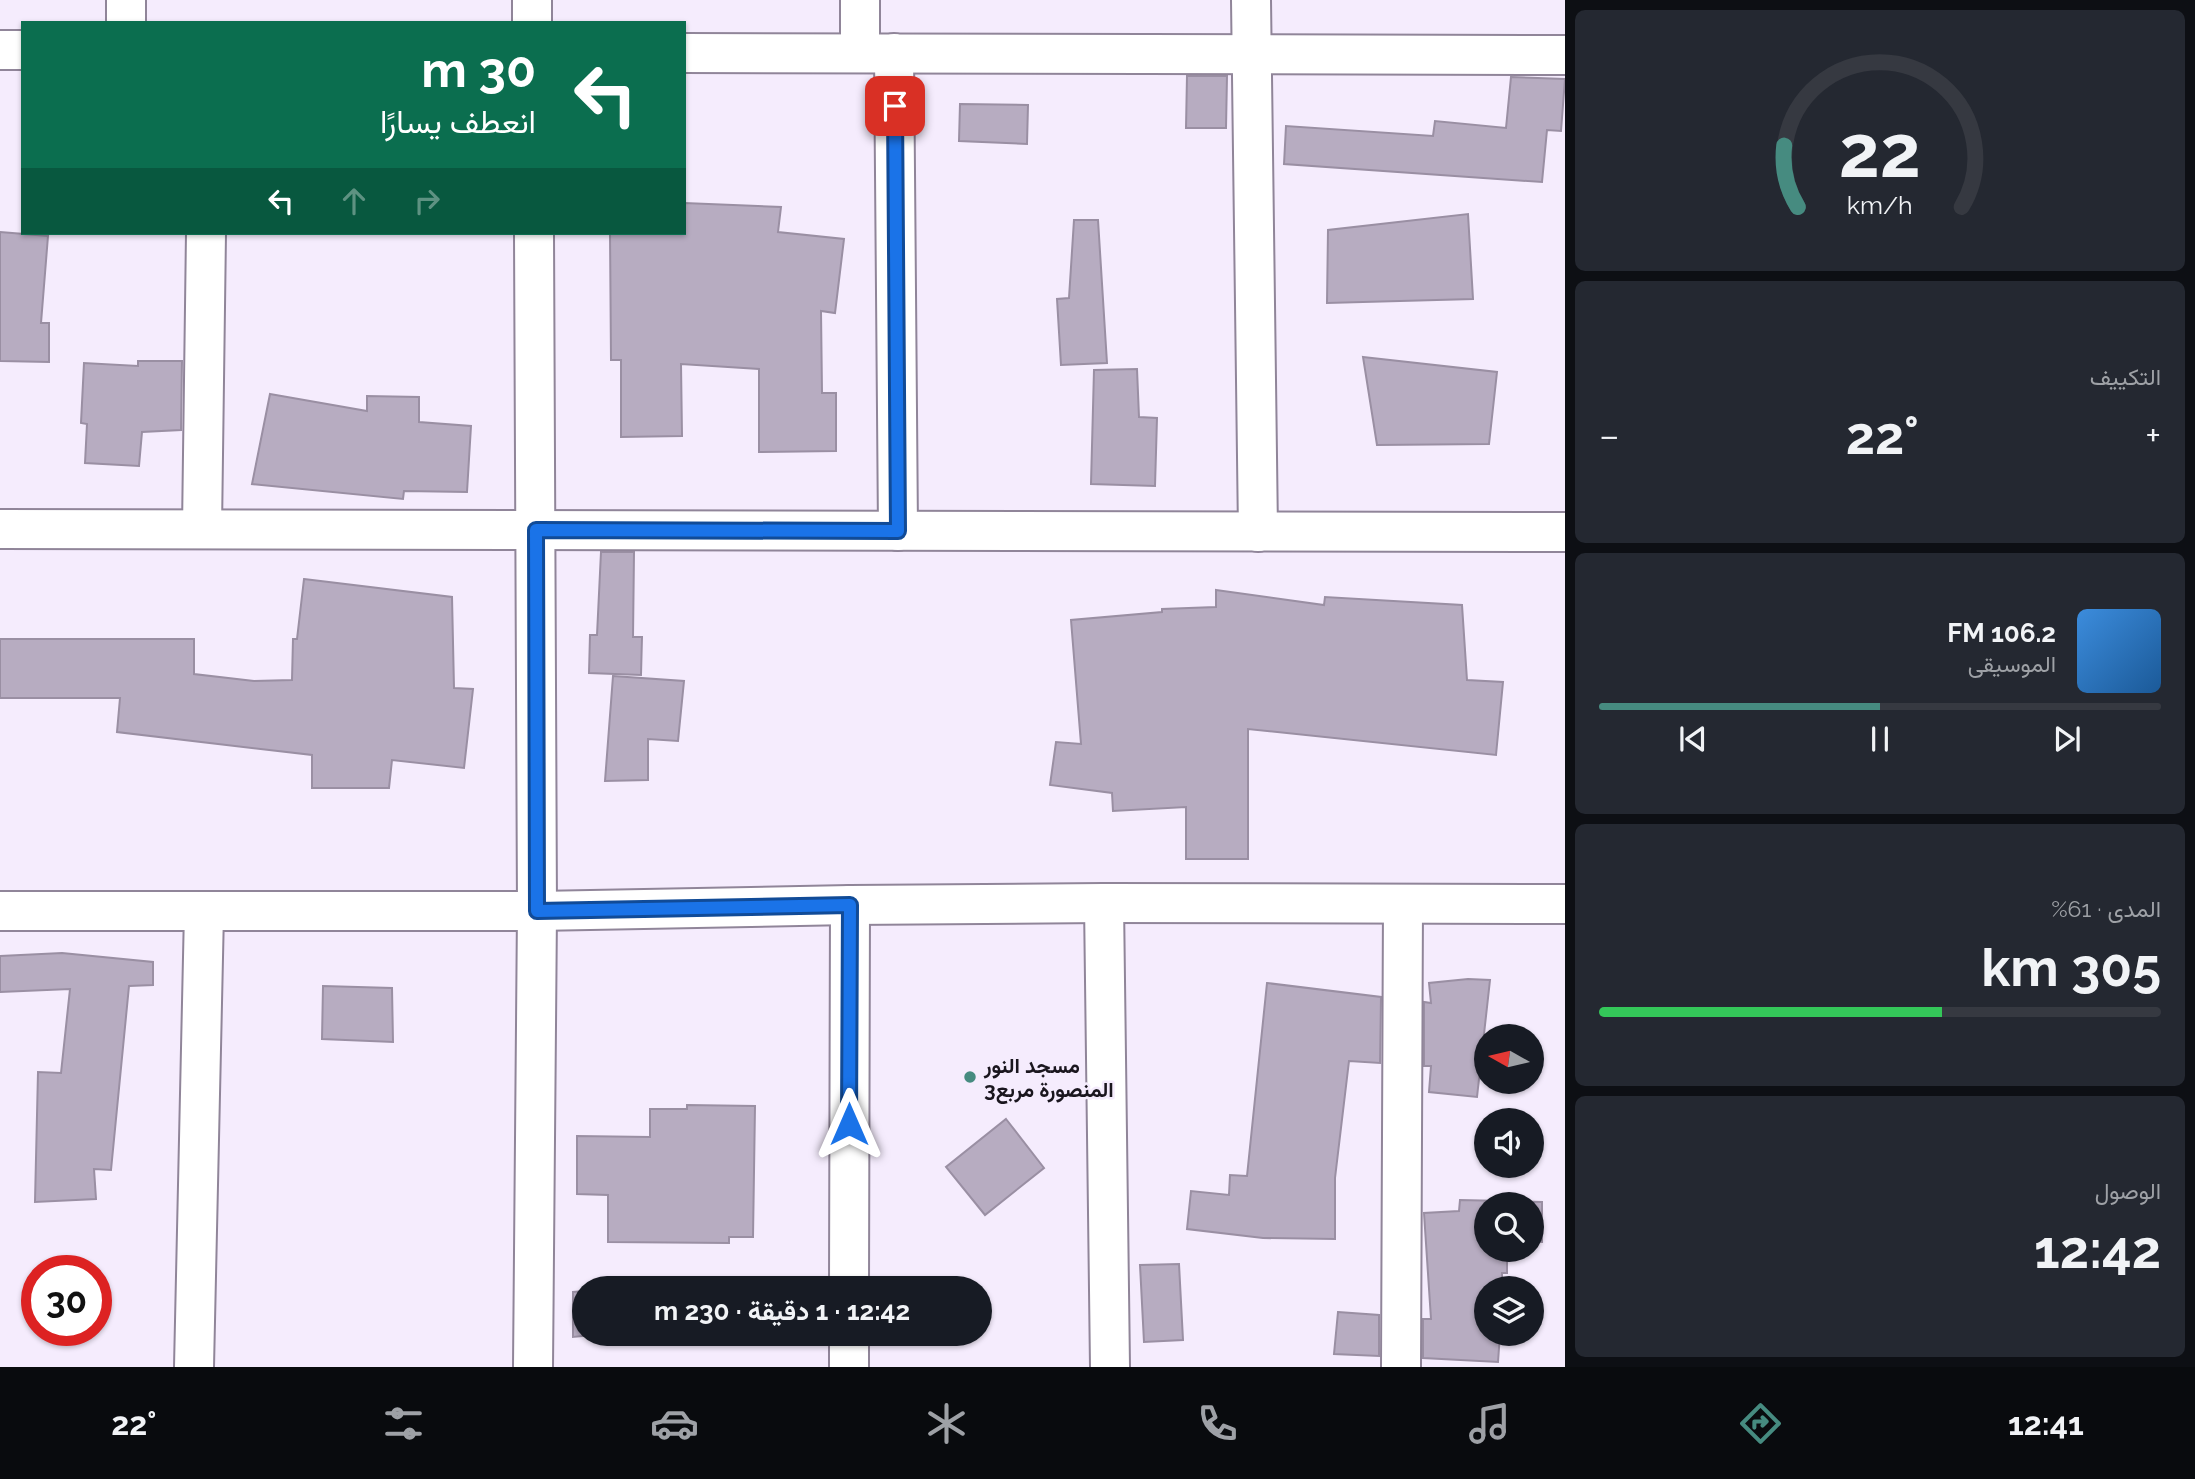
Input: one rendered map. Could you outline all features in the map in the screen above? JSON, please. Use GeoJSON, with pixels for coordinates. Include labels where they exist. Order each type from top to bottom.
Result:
{"type":"FeatureCollection","features":[{"type":"Feature","properties":{"kind":"street"},"geometry":{"type":"LineString","coordinates":[[126,0],[127,21]]}},
{"type":"Feature","properties":{"kind":"street"},"geometry":{"type":"LineString","coordinates":[[532,0],[532,21]]}},
{"type":"Feature","properties":{"kind":"street"},"geometry":{"type":"LineString","coordinates":[[860,0],[877,53],[898,531]]}},
{"type":"Feature","properties":{"kind":"street"},"geometry":{"type":"LineString","coordinates":[[1251,0],[1258,532]]}},
{"type":"Feature","properties":{"kind":"street"},"geometry":{"type":"LineString","coordinates":[[0,50],[21,50]]}},
{"type":"Feature","properties":{"kind":"street"},"geometry":{"type":"LineString","coordinates":[[686,53],[1565,55]]}},
{"type":"Feature","properties":{"kind":"street"},"geometry":{"type":"LineString","coordinates":[[202,529],[206,235]]}},
{"type":"Feature","properties":{"kind":"street"},"geometry":{"type":"LineString","coordinates":[[533,1367],[537,911],[534,235]]}},
{"type":"Feature","properties":{"kind":"street"},"geometry":{"type":"LineString","coordinates":[[0,529],[1565,532]]}},
{"type":"Feature","properties":{"kind":"street"},"geometry":{"type":"LineString","coordinates":[[1104,903],[1110,1367]]}},
{"type":"Feature","properties":{"kind":"street"},"geometry":{"type":"LineString","coordinates":[[0,911],[537,911],[1104,903],[1565,904]]}},
{"type":"Feature","properties":{"kind":"street"},"geometry":{"type":"LineString","coordinates":[[849,1276],[850,905]]}},
{"type":"Feature","properties":{"kind":"street"},"geometry":{"type":"LineString","coordinates":[[1401,1367],[1403,905]]}},
{"type":"Feature","properties":{"kind":"street"},"geometry":{"type":"LineString","coordinates":[[194,1367],[204,912]]}},
{"type":"Feature","properties":{"kind":"street"},"geometry":{"type":"LineString","coordinates":[[849,1346],[849,1367]]}},
{"type":"Feature","properties":{"kind":"building"},"geometry":{"type":"Polygon","coordinates":[[[1187,76],[1227,76],[1226,128],[1186,128],[1187,76]]]}},
{"type":"Feature","properties":{"kind":"building"},"geometry":{"type":"Polygon","coordinates":[[[1511,77],[1565,79],[1561,131],[1547,130],[1542,182],[1284,164],[1286,126],[1433,136],[1435,121],[1506,128],[1511,77]]]}},
{"type":"Feature","properties":{"kind":"building"},"geometry":{"type":"Polygon","coordinates":[[[960,104],[1028,105],[1027,144],[959,141],[960,104]]]}},
{"type":"Feature","properties":{"kind":"building"},"geometry":{"type":"Polygon","coordinates":[[[686,203],[781,207],[778,232],[844,239],[835,313],[821,311],[822,393],[836,393],[836,451],[759,452],[759,369],[681,364],[682,436],[621,437],[621,360],[611,360],[610,235],[686,235],[686,203]]]}},
{"type":"Feature","properties":{"kind":"building"},"geometry":{"type":"Polygon","coordinates":[[[1468,214],[1473,299],[1327,303],[1328,230],[1468,214]]]}},
{"type":"Feature","properties":{"kind":"building"},"geometry":{"type":"Polygon","coordinates":[[[1074,220],[1098,220],[1107,363],[1061,365],[1057,299],[1069,298],[1074,220]]]}},
{"type":"Feature","properties":{"kind":"building"},"geometry":{"type":"Polygon","coordinates":[[[0,232],[48,236],[41,323],[49,323],[49,362],[0,361],[0,232]]]}},
{"type":"Feature","properties":{"kind":"building"},"geometry":{"type":"Polygon","coordinates":[[[1363,357],[1497,372],[1489,444],[1377,445],[1363,357]]]}},
{"type":"Feature","properties":{"kind":"building"},"geometry":{"type":"Polygon","coordinates":[[[138,361],[182,361],[181,430],[142,432],[139,466],[85,463],[87,424],[81,423],[84,363],[138,366],[138,361]]]}},
{"type":"Feature","properties":{"kind":"building"},"geometry":{"type":"Polygon","coordinates":[[[1137,369],[1139,417],[1157,418],[1155,486],[1091,484],[1094,370],[1137,369]]]}},
{"type":"Feature","properties":{"kind":"building"},"geometry":{"type":"Polygon","coordinates":[[[270,394],[367,411],[367,396],[419,397],[419,422],[471,426],[467,492],[404,491],[403,499],[252,484],[270,394]]]}},
{"type":"Feature","properties":{"kind":"building"},"geometry":{"type":"Polygon","coordinates":[[[601,552],[634,552],[633,637],[642,637],[641,675],[589,673],[590,635],[597,635],[601,552]]]}},
{"type":"Feature","properties":{"kind":"building"},"geometry":{"type":"Polygon","coordinates":[[[304,579],[452,597],[454,688],[473,689],[464,768],[392,760],[389,788],[312,788],[312,755],[117,732],[120,698],[0,698],[0,639],[194,639],[194,674],[254,681],[292,680],[293,639],[297,639],[304,579]]]}},
{"type":"Feature","properties":{"kind":"building"},"geometry":{"type":"Polygon","coordinates":[[[1216,590],[1324,605],[1325,597],[1462,605],[1467,680],[1503,682],[1496,755],[1248,729],[1248,859],[1186,859],[1186,807],[1113,811],[1112,793],[1050,785],[1056,742],[1081,744],[1071,620],[1162,612],[1162,609],[1216,607],[1216,590]]]}},
{"type":"Feature","properties":{"kind":"building"},"geometry":{"type":"Polygon","coordinates":[[[613,676],[684,681],[678,741],[648,739],[648,780],[605,781],[613,676]]]}},
{"type":"Feature","properties":{"kind":"building"},"geometry":{"type":"Polygon","coordinates":[[[62,953],[153,962],[153,985],[129,986],[111,1170],[94,1169],[96,1199],[35,1202],[38,1072],[61,1073],[70,989],[0,992],[0,956],[62,953]]]}},
{"type":"Feature","properties":{"kind":"building"},"geometry":{"type":"Polygon","coordinates":[[[1490,980],[1485,1024],[1474,1024],[1474,1094],[1477,1094],[1477,1097],[1429,1092],[1431,1066],[1424,1066],[1424,1002],[1431,1003],[1429,983],[1490,980]]]}},
{"type":"Feature","properties":{"kind":"building"},"geometry":{"type":"Polygon","coordinates":[[[1267,983],[1381,997],[1380,1063],[1349,1061],[1335,1178],[1335,1239],[1263,1238],[1187,1229],[1191,1191],[1229,1195],[1230,1175],[1247,1176],[1267,983]]]}},
{"type":"Feature","properties":{"kind":"building"},"geometry":{"type":"Polygon","coordinates":[[[323,986],[392,988],[393,1042],[322,1039],[323,986]]]}},
{"type":"Feature","properties":{"kind":"building"},"geometry":{"type":"Polygon","coordinates":[[[687,1105],[755,1106],[753,1237],[729,1237],[729,1243],[608,1242],[608,1195],[577,1194],[577,1136],[650,1137],[650,1109],[687,1109],[687,1105]]]}},
{"type":"Feature","properties":{"kind":"building"},"geometry":{"type":"Polygon","coordinates":[[[1006,1119],[1044,1168],[985,1215],[946,1167],[1006,1119]]]}},
{"type":"Feature","properties":{"kind":"building"},"geometry":{"type":"Polygon","coordinates":[[[1460,1200],[1474,1200],[1474,1262],[1507,1262],[1507,1273],[1502,1273],[1502,1276],[1474,1276],[1474,1346],[1499,1346],[1498,1362],[1423,1358],[1423,1319],[1431,1319],[1424,1213],[1459,1211],[1460,1200]]]}},
{"type":"Feature","properties":{"kind":"building"},"geometry":{"type":"Polygon","coordinates":[[[1179,1264],[1183,1340],[1144,1342],[1140,1265],[1179,1264]]]}},
{"type":"Feature","properties":{"kind":"building"},"geometry":{"type":"Polygon","coordinates":[[[1338,1312],[1379,1315],[1379,1356],[1334,1354],[1338,1312]]]}},
{"type":"Feature","properties":{"kind":"place","name":"مسجد النور المنصورة مربع3"},"geometry":{"type":"Point","coordinates":[970,1077]}},
{"type":"Feature","properties":{"kind":"route"},"geometry":{"type":"LineString","coordinates":[[849,1124],[850,905],[537,911],[536,530],[898,531],[895,106]]}}]}
